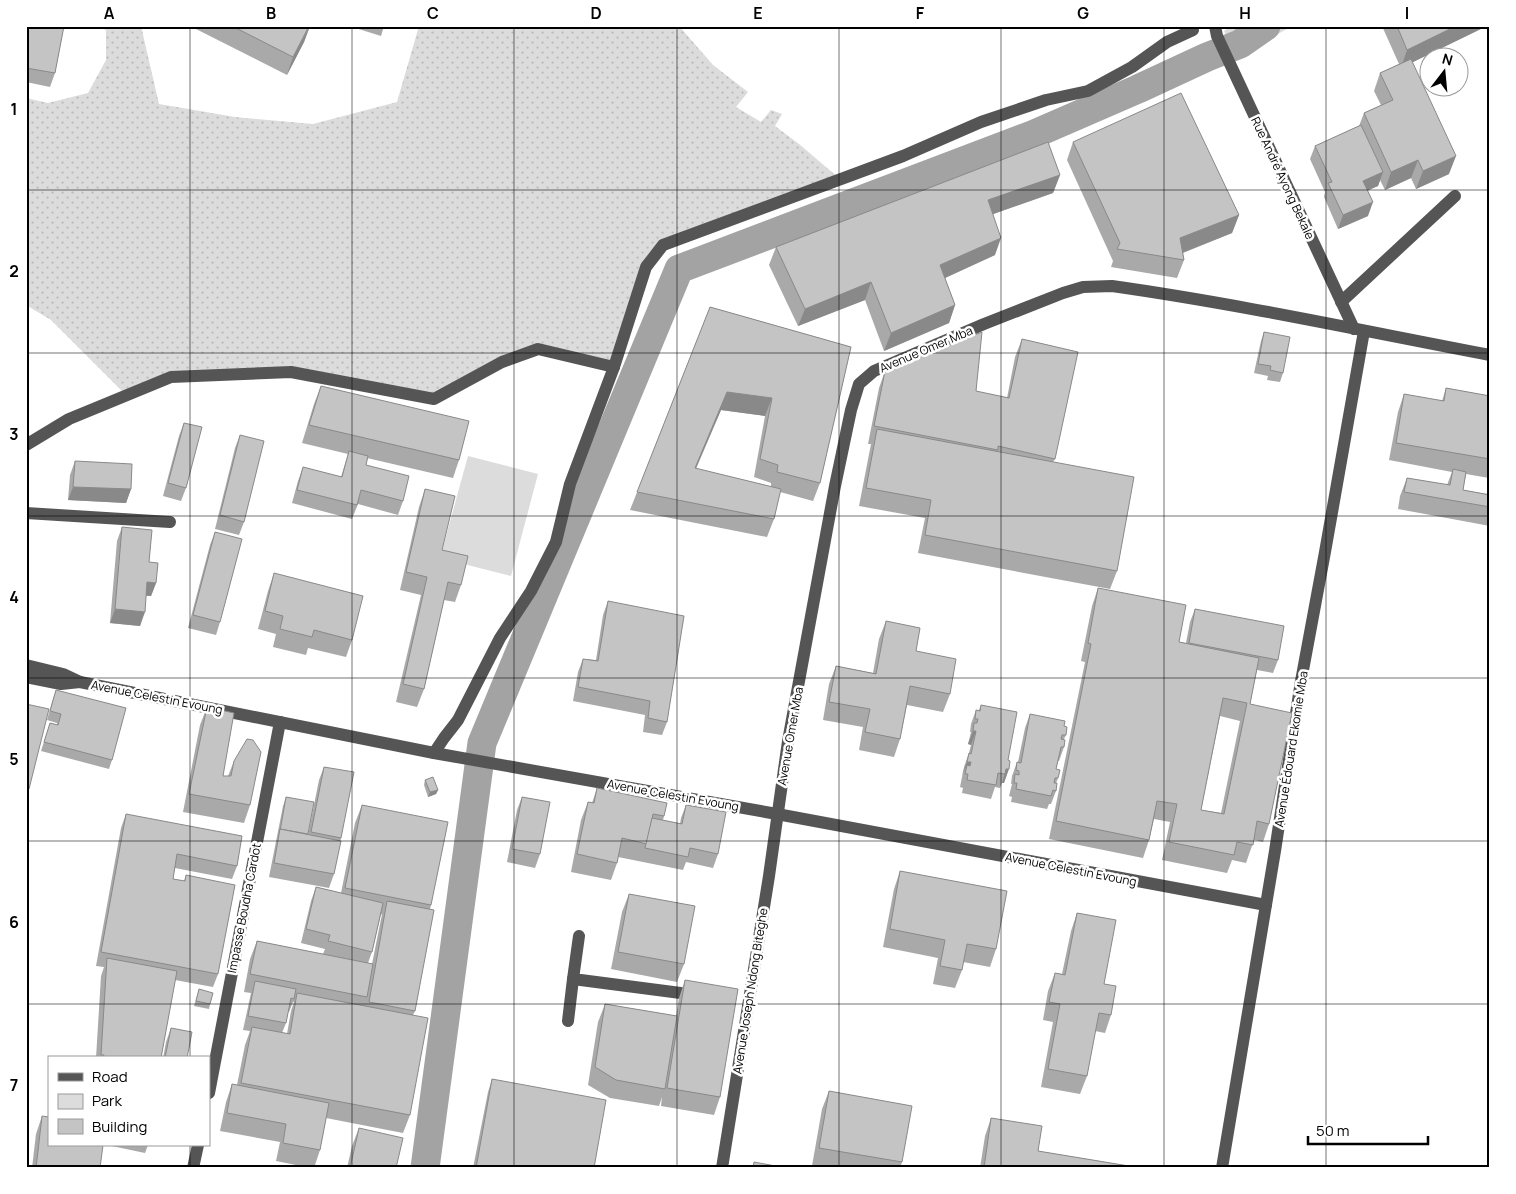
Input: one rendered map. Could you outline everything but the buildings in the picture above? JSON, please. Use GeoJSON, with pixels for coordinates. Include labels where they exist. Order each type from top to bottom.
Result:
{"type":"FeatureCollection","features":[{"type":"Feature","properties":{"kind":"street"},"geometry":{"type":"LineString","coordinates":[[434,753],[458,720],[500,638],[531,592],[556,542],[570,484],[614,367],[646,267],[663,245],[903,156],[981,122],[1046,100],[1088,91],[1132,67],[1168,42],[1193,30]]}},
{"type":"Feature","properties":{"kind":"street","name":"Rue André Ayong Bekale"},"geometry":{"type":"LineString","coordinates":[[1216,31],[1340,302],[1359,330]]}},
{"type":"Feature","properties":{"kind":"street"},"geometry":{"type":"LineString","coordinates":[[1340,302],[1455,196]]}},
{"type":"Feature","properties":{"kind":"street","name":"Avenue Omer Mba"},"geometry":{"type":"LineString","coordinates":[[777,814],[788,740],[851,410],[859,384],[874,372],[1063,293],[1083,287],[1112,286],[1241,306],[1490,354]]}},
{"type":"Feature","properties":{"kind":"street","name":"Avenue Édouard Ekomie Mba"},"geometry":{"type":"LineString","coordinates":[[1222,1168],[1301,681],[1326,552],[1359,330]]}},
{"type":"Feature","properties":{"kind":"street"},"geometry":{"type":"LineString","coordinates":[[26,445],[69,419],[171,376],[291,372],[434,399],[502,362],[538,349],[614,367]]}},
{"type":"Feature","properties":{"kind":"street"},"geometry":{"type":"LineString","coordinates":[[26,514],[170,522]]}},
{"type":"Feature","properties":{"kind":"street"},"geometry":{"type":"LineString","coordinates":[[26,665],[63,674],[80,682]]}},
{"type":"Feature","properties":{"kind":"street"},"geometry":{"type":"LineString","coordinates":[[26,677],[61,684],[80,682]]}},
{"type":"Feature","properties":{"kind":"street","name":"Avenue Celestin Evoung"},"geometry":{"type":"LineString","coordinates":[[80,682],[434,753],[777,814],[1266,905]]}},
{"type":"Feature","properties":{"kind":"street","name":"Impasse Boudha Cardot"},"geometry":{"type":"LineString","coordinates":[[210,1088],[280,722]]}},
{"type":"Feature","properties":{"kind":"street","name":"Avenue Joseph Ndong Biteghe"},"geometry":{"type":"LineString","coordinates":[[722,1168],[744,1000],[777,814]]}},
{"type":"Feature","properties":{"kind":"street"},"geometry":{"type":"LineString","coordinates":[[568,1021],[579,936]]}},
{"type":"Feature","properties":{"kind":"street"},"geometry":{"type":"LineString","coordinates":[[573,979],[710,996]]}},
{"type":"Feature","properties":{"kind":"street"},"geometry":{"type":"LineString","coordinates":[[193,1168],[198,1146]]}},
{"type":"Feature","properties":{"kind":"green space"},"geometry":{"type":"Polygon","coordinates":[[[95,26],[141,26],[159,104],[235,117],[313,124],[397,102],[419,26],[679,26],[713,65],[748,92],[736,107],[761,122],[771,110],[782,114],[775,126],[840,179],[663,245],[646,267],[614,367],[538,349],[434,399],[291,372],[171,377],[126,395],[51,320],[26,305],[26,98],[48,103],[88,93],[106,60],[106,30],[95,26]]]}},
{"type":"Feature","properties":{"kind":"green space"},"geometry":{"type":"Polygon","coordinates":[[[1231,26],[1292,26],[1237,57],[1224,31],[1231,26]]]}},
{"type":"Feature","properties":{"kind":"green space"},"geometry":{"type":"Polygon","coordinates":[[[468,456],[538,474],[511,576],[440,558],[468,456]]]}},
{"type":"Feature","properties":{"kind":"waterway"},"geometry":{"type":"LineString","coordinates":[[425,1168],[482,743],[679,269],[1032,135],[1240,44],[1266,26]]}}]}
